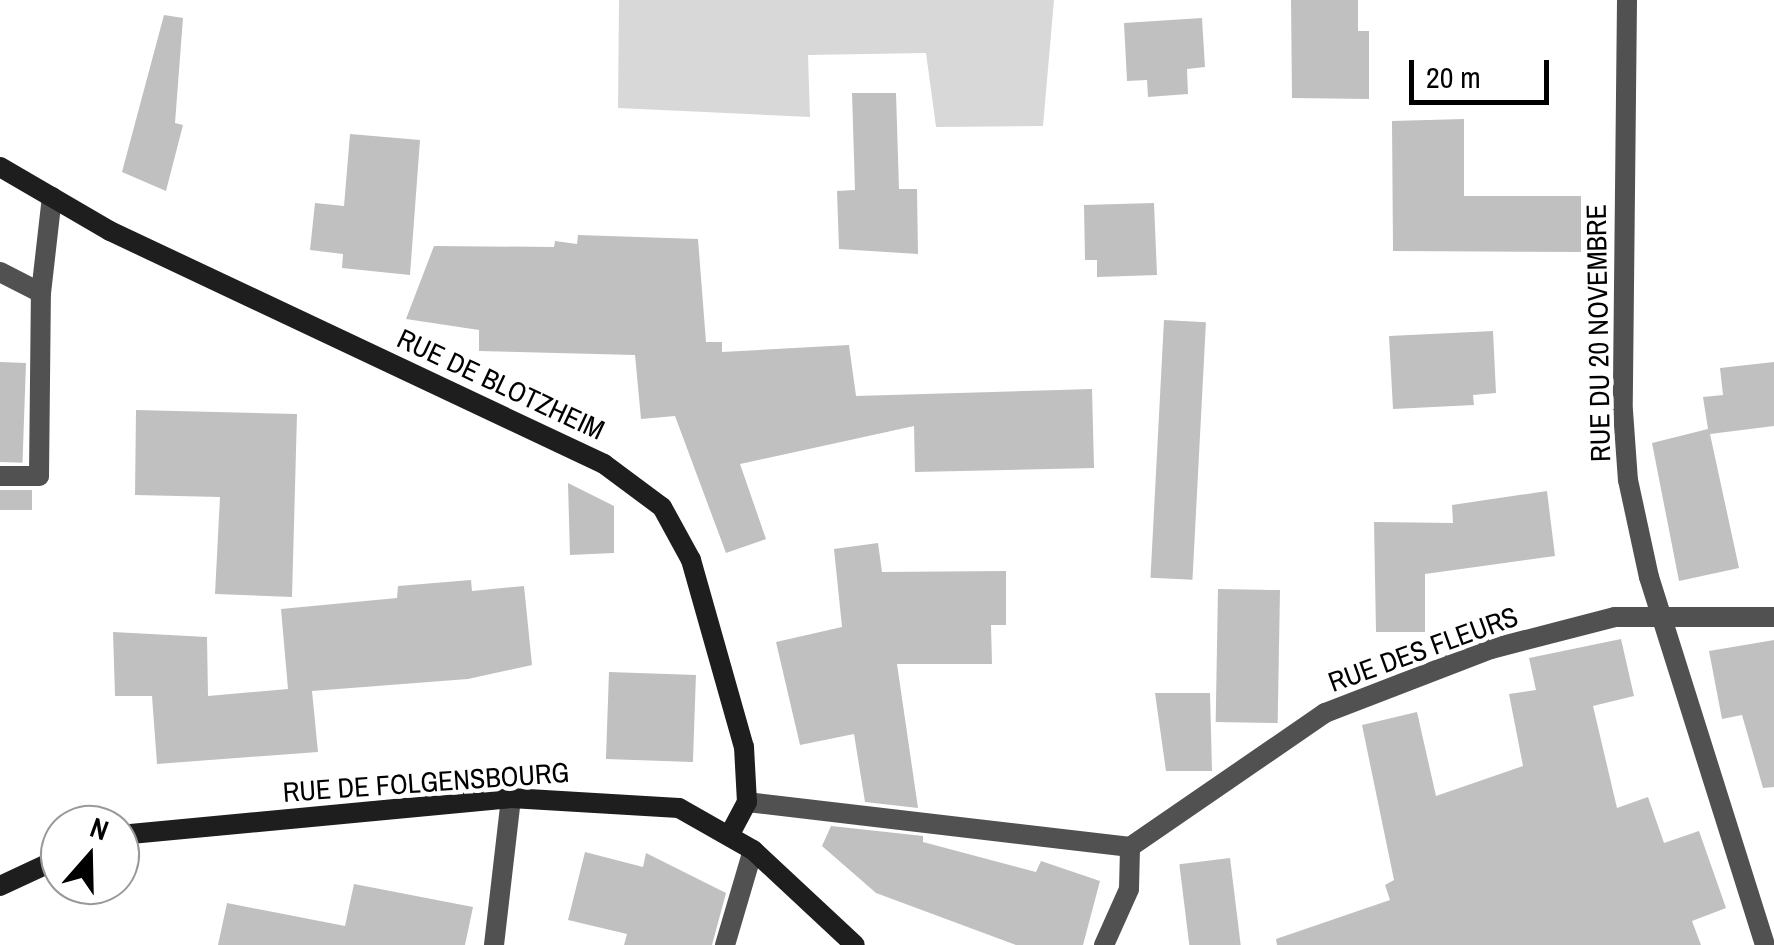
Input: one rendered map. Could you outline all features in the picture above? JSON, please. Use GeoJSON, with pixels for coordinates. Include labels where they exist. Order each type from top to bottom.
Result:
{"type":"FeatureCollection","features":[{"type":"Feature","properties":{"kind":"main road","name":"RUE DE BLOTZHEIM"},"geometry":{"type":"LineString","coordinates":[[0,167],[110,231],[604,464],[662,507],[691,560],[744,747],[748,802]]}},
{"type":"Feature","properties":{"kind":"main road","name":"RUE DE FOLGENSBOURG"},"geometry":{"type":"LineString","coordinates":[[140,834],[512,798],[678,808],[753,850],[856,945]]}},
{"type":"Feature","properties":{"kind":"main road"},"geometry":{"type":"LineString","coordinates":[[730,834],[748,802]]}},
{"type":"Feature","properties":{"kind":"main road"},"geometry":{"type":"LineString","coordinates":[[0,886],[40,867]]}},
{"type":"Feature","properties":{"kind":"street","name":"RUE DU 20 NOVEMBRE"},"geometry":{"type":"LineString","coordinates":[[1627,0],[1623,411],[1628,480],[1661,618],[1765,945]]}},
{"type":"Feature","properties":{"kind":"street"},"geometry":{"type":"LineString","coordinates":[[0,476],[39,476],[41,293],[52,197]]}},
{"type":"Feature","properties":{"kind":"street"},"geometry":{"type":"LineString","coordinates":[[0,272],[41,293]]}},
{"type":"Feature","properties":{"kind":"street","name":"RUE DES FLEURS"},"geometry":{"type":"LineString","coordinates":[[1130,846],[1325,713],[1492,649],[1615,617],[1774,617]]}},
{"type":"Feature","properties":{"kind":"street"},"geometry":{"type":"LineString","coordinates":[[494,945],[512,798]]}},
{"type":"Feature","properties":{"kind":"street"},"geometry":{"type":"LineString","coordinates":[[748,802],[1130,846],[1129,889],[1104,945]]}},
{"type":"Feature","properties":{"kind":"street"},"geometry":{"type":"LineString","coordinates":[[725,945],[753,850]]}},
{"type":"Feature","properties":{"kind":"shaded area"},"geometry":{"type":"Polygon","coordinates":[[[619,0],[1054,0],[1043,126],[936,127],[926,53],[808,55],[810,117],[618,108],[619,0]]]}},
{"type":"Feature","properties":{"kind":"building"},"geometry":{"type":"Polygon","coordinates":[[[1291,0],[1358,0],[1358,31],[1369,31],[1369,99],[1292,98],[1291,0]]]}},
{"type":"Feature","properties":{"kind":"building"},"geometry":{"type":"Polygon","coordinates":[[[164,15],[183,18],[175,123],[183,125],[166,191],[122,172],[164,15]]]}},
{"type":"Feature","properties":{"kind":"building"},"geometry":{"type":"Polygon","coordinates":[[[1202,18],[1205,67],[1187,69],[1188,94],[1148,97],[1147,80],[1127,81],[1124,23],[1202,18]]]}},
{"type":"Feature","properties":{"kind":"building"},"geometry":{"type":"Polygon","coordinates":[[[852,93],[896,93],[899,189],[917,189],[918,254],[839,249],[837,191],[855,190],[852,93]]]}},
{"type":"Feature","properties":{"kind":"building"},"geometry":{"type":"Polygon","coordinates":[[[1464,119],[1464,196],[1581,196],[1581,252],[1393,251],[1392,121],[1464,119]]]}},
{"type":"Feature","properties":{"kind":"building"},"geometry":{"type":"Polygon","coordinates":[[[350,134],[420,140],[410,275],[342,268],[343,254],[310,250],[315,203],[344,206],[350,134]]]}},
{"type":"Feature","properties":{"kind":"building"},"geometry":{"type":"Polygon","coordinates":[[[1154,203],[1157,275],[1097,277],[1097,260],[1085,260],[1084,205],[1154,203]]]}},
{"type":"Feature","properties":{"kind":"building"},"geometry":{"type":"Polygon","coordinates":[[[578,235],[698,239],[706,342],[722,342],[722,352],[849,345],[856,396],[1092,389],[1094,468],[915,472],[914,426],[740,464],[766,539],[726,553],[675,416],[641,419],[635,355],[479,351],[479,330],[406,319],[434,246],[554,247],[555,241],[577,244],[578,235]]]}},
{"type":"Feature","properties":{"kind":"building"},"geometry":{"type":"Polygon","coordinates":[[[1164,320],[1206,322],[1192,580],[1150,578],[1164,320]]]}},
{"type":"Feature","properties":{"kind":"building"},"geometry":{"type":"Polygon","coordinates":[[[1493,331],[1496,393],[1473,395],[1474,405],[1393,409],[1389,336],[1493,331]]]}},
{"type":"Feature","properties":{"kind":"building"},"geometry":{"type":"Polygon","coordinates":[[[0,362],[26,363],[22,463],[0,462],[0,362]]]}},
{"type":"Feature","properties":{"kind":"building"},"geometry":{"type":"Polygon","coordinates":[[[1774,362],[1774,426],[1710,434],[1739,568],[1679,581],[1652,443],[1708,429],[1703,397],[1723,395],[1720,368],[1774,362]]]}},
{"type":"Feature","properties":{"kind":"building"},"geometry":{"type":"Polygon","coordinates":[[[136,410],[297,414],[292,597],[215,594],[220,497],[135,495],[136,410]]]}},
{"type":"Feature","properties":{"kind":"building"},"geometry":{"type":"Polygon","coordinates":[[[568,483],[614,506],[614,553],[570,555],[568,483]]]}},
{"type":"Feature","properties":{"kind":"building"},"geometry":{"type":"Polygon","coordinates":[[[0,490],[32,490],[32,510],[0,510],[0,490]]]}},
{"type":"Feature","properties":{"kind":"building"},"geometry":{"type":"Polygon","coordinates":[[[1547,491],[1555,556],[1425,574],[1425,632],[1376,632],[1374,522],[1453,523],[1452,505],[1547,491]]]}},
{"type":"Feature","properties":{"kind":"building"},"geometry":{"type":"Polygon","coordinates":[[[878,543],[882,572],[1006,571],[1006,625],[991,625],[992,664],[897,664],[918,808],[865,802],[854,734],[800,745],[776,642],[842,627],[834,549],[878,543]]]}},
{"type":"Feature","properties":{"kind":"building"},"geometry":{"type":"Polygon","coordinates":[[[471,580],[472,591],[524,586],[532,665],[468,679],[312,691],[318,752],[157,764],[152,696],[115,696],[113,632],[207,637],[208,696],[288,689],[281,609],[397,598],[398,586],[471,580]]]}},
{"type":"Feature","properties":{"kind":"building"},"geometry":{"type":"Polygon","coordinates":[[[1218,589],[1280,590],[1278,723],[1216,722],[1218,589]]]}},
{"type":"Feature","properties":{"kind":"building"},"geometry":{"type":"Polygon","coordinates":[[[1621,639],[1634,696],[1593,706],[1617,808],[1648,797],[1664,843],[1699,831],[1726,908],[1692,921],[1701,945],[1277,945],[1276,939],[1390,900],[1385,885],[1394,880],[1362,725],[1417,712],[1436,796],[1523,766],[1509,694],[1536,690],[1529,658],[1621,639]]]}},
{"type":"Feature","properties":{"kind":"building"},"geometry":{"type":"Polygon","coordinates":[[[1774,640],[1774,787],[1763,788],[1742,715],[1722,719],[1709,651],[1774,640]]]}},
{"type":"Feature","properties":{"kind":"building"},"geometry":{"type":"Polygon","coordinates":[[[609,672],[696,675],[693,762],[606,759],[609,672]]]}},
{"type":"Feature","properties":{"kind":"building"},"geometry":{"type":"Polygon","coordinates":[[[1155,693],[1210,693],[1212,771],[1166,771],[1155,693]]]}},
{"type":"Feature","properties":{"kind":"building"},"geometry":{"type":"Polygon","coordinates":[[[831,826],[923,836],[923,842],[1036,872],[1041,861],[1100,881],[1083,945],[1016,945],[876,893],[822,846],[831,826]]]}},
{"type":"Feature","properties":{"kind":"building"},"geometry":{"type":"Polygon","coordinates":[[[585,852],[643,867],[646,853],[726,893],[712,945],[624,945],[627,934],[568,920],[585,852]]]}},
{"type":"Feature","properties":{"kind":"building"},"geometry":{"type":"Polygon","coordinates":[[[1230,858],[1241,945],[1189,945],[1179,864],[1230,858]]]}},
{"type":"Feature","properties":{"kind":"building"},"geometry":{"type":"Polygon","coordinates":[[[354,884],[473,907],[465,945],[218,945],[227,903],[345,926],[354,884]]]}}]}
